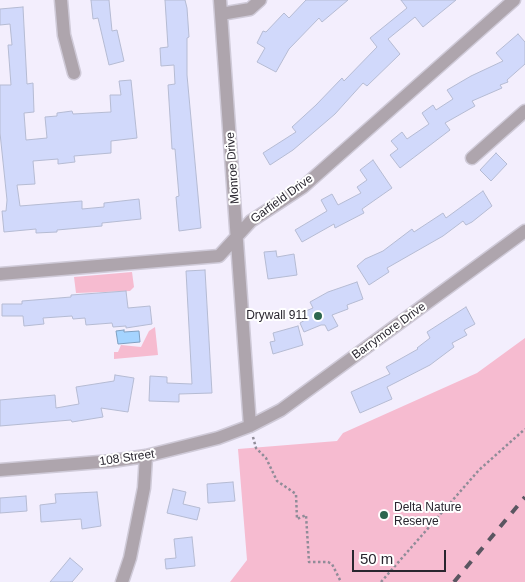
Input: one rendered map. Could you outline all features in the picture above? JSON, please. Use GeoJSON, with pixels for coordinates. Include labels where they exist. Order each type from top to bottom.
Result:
{"type":"FeatureCollection","features":[{"type":"Feature","properties":{"kind":"street"},"geometry":{"type":"LineString","coordinates":[[60,0],[64,34],[74,73]]}},
{"type":"Feature","properties":{"kind":"street","name":"Monroe Drive"},"geometry":{"type":"LineString","coordinates":[[220,0],[252,430]]}},
{"type":"Feature","properties":{"kind":"street"},"geometry":{"type":"LineString","coordinates":[[222,14],[250,9],[260,0]]}},
{"type":"Feature","properties":{"kind":"street","name":"Garfield Drive"},"geometry":{"type":"LineString","coordinates":[[0,274],[219,256],[251,221],[303,187],[514,0]]}},
{"type":"Feature","properties":{"kind":"street"},"geometry":{"type":"LineString","coordinates":[[472,158],[525,110]]}},
{"type":"Feature","properties":{"kind":"street","name":"Barrymore Drive"},"geometry":{"type":"LineString","coordinates":[[252,430],[525,230]]}},
{"type":"Feature","properties":{"kind":"street","name":"108 Street"},"geometry":{"type":"LineString","coordinates":[[0,470],[112,461],[146,456],[252,430]]}},
{"type":"Feature","properties":{"kind":"street"},"geometry":{"type":"LineString","coordinates":[[122,582],[130,558],[144,488],[146,456]]}},
{"type":"Feature","properties":{"kind":"path"},"geometry":{"type":"LineString","coordinates":[[382,582],[479,470],[525,429]]}},
{"type":"Feature","properties":{"kind":"path"},"geometry":{"type":"LineString","coordinates":[[252,430],[256,448],[266,458],[277,481],[296,494],[297,520],[306,515],[309,562],[328,562],[332,564],[341,582]]}},
{"type":"Feature","properties":{"kind":"shaded area"},"geometry":{"type":"Polygon","coordinates":[[[132,272],[134,287],[130,291],[76,293],[74,277],[132,272]]]}},
{"type":"Feature","properties":{"kind":"shaded area"},"geometry":{"type":"Polygon","coordinates":[[[155,327],[158,355],[114,359],[114,352],[118,352],[121,345],[141,347],[149,331],[155,327]]]}},
{"type":"Feature","properties":{"kind":"shaded area","name":"Delta Nature Reserve"},"geometry":{"type":"Polygon","coordinates":[[[525,338],[525,582],[230,582],[247,560],[238,449],[337,441],[343,433],[477,373],[525,338]]]}},
{"type":"Feature","properties":{"kind":"water"},"geometry":{"type":"Polygon","coordinates":[[[124,330],[124,332],[139,331],[140,342],[118,344],[116,331],[124,330]]]}},
{"type":"Feature","properties":{"kind":"building"},"geometry":{"type":"Polygon","coordinates":[[[91,0],[109,0],[112,31],[117,30],[124,61],[109,65],[98,18],[93,19],[91,0]]]}},
{"type":"Feature","properties":{"kind":"building"},"geometry":{"type":"Polygon","coordinates":[[[165,0],[185,0],[187,8],[189,37],[187,38],[187,75],[201,228],[179,231],[176,197],[179,196],[175,149],[172,149],[168,85],[175,84],[174,65],[161,66],[160,48],[168,47],[165,0]]]}},
{"type":"Feature","properties":{"kind":"building"},"geometry":{"type":"Polygon","coordinates":[[[306,0],[348,0],[322,22],[319,18],[289,49],[276,72],[257,62],[265,48],[257,43],[263,31],[266,32],[284,13],[289,18],[306,0]]]}},
{"type":"Feature","properties":{"kind":"building"},"geometry":{"type":"Polygon","coordinates":[[[401,0],[456,0],[423,27],[415,17],[388,39],[400,54],[367,86],[363,83],[335,114],[293,150],[270,165],[263,153],[296,132],[292,127],[342,78],[344,81],[377,47],[370,38],[407,8],[401,0]]]}},
{"type":"Feature","properties":{"kind":"building"},"geometry":{"type":"Polygon","coordinates":[[[23,7],[27,84],[33,83],[34,112],[24,113],[26,140],[47,138],[45,117],[57,116],[57,113],[72,111],[73,114],[111,112],[110,95],[121,95],[119,81],[131,80],[137,138],[111,141],[111,153],[74,156],[75,162],[58,164],[58,159],[33,161],[35,184],[17,185],[20,206],[82,201],[82,209],[104,207],[104,203],[139,199],[141,219],[102,223],[102,226],[57,230],[57,232],[36,233],[36,229],[4,232],[2,211],[6,211],[7,200],[0,133],[0,85],[11,85],[8,45],[12,45],[10,24],[0,25],[0,9],[23,7]]]}},
{"type":"Feature","properties":{"kind":"building"},"geometry":{"type":"Polygon","coordinates":[[[518,34],[525,42],[525,64],[507,80],[508,82],[500,85],[502,88],[472,101],[475,106],[445,123],[450,130],[400,168],[390,155],[398,149],[391,141],[402,132],[407,139],[429,124],[422,113],[433,105],[436,110],[453,99],[447,90],[503,61],[496,53],[518,34]]]}},
{"type":"Feature","properties":{"kind":"building"},"geometry":{"type":"Polygon","coordinates":[[[496,153],[507,164],[491,181],[480,170],[496,153]]]}},
{"type":"Feature","properties":{"kind":"building"},"geometry":{"type":"Polygon","coordinates":[[[373,160],[392,188],[362,209],[364,213],[335,228],[334,224],[302,242],[295,230],[327,211],[321,200],[332,194],[338,205],[361,193],[357,187],[367,180],[360,170],[373,160]]]}},
{"type":"Feature","properties":{"kind":"building"},"geometry":{"type":"Polygon","coordinates":[[[483,191],[492,206],[472,222],[466,225],[463,221],[443,236],[387,268],[389,272],[369,285],[357,266],[365,259],[383,251],[412,229],[414,232],[443,213],[446,218],[483,191]]]}},
{"type":"Feature","properties":{"kind":"building"},"geometry":{"type":"Polygon","coordinates":[[[276,251],[277,257],[294,254],[297,275],[268,279],[264,252],[276,251]]]}},
{"type":"Feature","properties":{"kind":"building"},"geometry":{"type":"Polygon","coordinates":[[[205,270],[212,393],[179,394],[179,402],[149,401],[150,376],[167,377],[167,383],[192,384],[186,271],[205,270]]]}},
{"type":"Feature","properties":{"kind":"building"},"geometry":{"type":"Polygon","coordinates":[[[357,282],[363,299],[347,305],[348,309],[332,315],[338,326],[328,331],[325,325],[321,325],[304,332],[300,323],[305,320],[301,313],[313,308],[310,302],[328,292],[357,282]]]}},
{"type":"Feature","properties":{"kind":"building"},"geometry":{"type":"Polygon","coordinates":[[[126,291],[128,308],[150,306],[152,324],[126,328],[126,326],[113,327],[112,323],[86,325],[85,318],[73,319],[72,316],[43,318],[44,324],[24,326],[23,316],[2,316],[2,304],[22,304],[22,301],[126,291]]]}},
{"type":"Feature","properties":{"kind":"building"},"geometry":{"type":"Polygon","coordinates":[[[466,307],[475,324],[464,330],[467,335],[452,343],[454,347],[430,365],[387,387],[392,399],[360,413],[351,392],[390,374],[386,367],[418,349],[430,338],[427,332],[466,307]]]}},
{"type":"Feature","properties":{"kind":"building"},"geometry":{"type":"Polygon","coordinates":[[[298,326],[303,345],[273,354],[270,342],[275,341],[273,333],[298,326]]]}},
{"type":"Feature","properties":{"kind":"building"},"geometry":{"type":"Polygon","coordinates":[[[115,375],[134,378],[128,412],[101,408],[103,417],[72,422],[71,420],[0,426],[0,400],[55,395],[56,408],[79,404],[76,387],[114,381],[115,375]]]}},
{"type":"Feature","properties":{"kind":"building"},"geometry":{"type":"Polygon","coordinates":[[[233,482],[235,501],[208,503],[207,484],[233,482]]]}},
{"type":"Feature","properties":{"kind":"building"},"geometry":{"type":"Polygon","coordinates":[[[173,489],[186,492],[183,504],[200,508],[197,520],[167,513],[173,489]]]}},
{"type":"Feature","properties":{"kind":"building"},"geometry":{"type":"Polygon","coordinates":[[[97,492],[101,526],[82,529],[81,519],[41,522],[40,505],[56,503],[55,494],[97,492]]]}},
{"type":"Feature","properties":{"kind":"building"},"geometry":{"type":"Polygon","coordinates":[[[26,496],[27,511],[0,513],[0,498],[26,496]]]}},
{"type":"Feature","properties":{"kind":"building"},"geometry":{"type":"Polygon","coordinates":[[[192,537],[195,566],[166,569],[165,559],[176,558],[174,539],[192,537]]]}},
{"type":"Feature","properties":{"kind":"building"},"geometry":{"type":"Polygon","coordinates":[[[70,558],[83,569],[72,582],[50,582],[70,558]]]}},
{"type":"Feature","properties":{"kind":"railway"},"geometry":{"type":"LineString","coordinates":[[454,582],[525,497]]}},
{"type":"Feature","properties":{"kind":"place","name":"Drywall 911"},"geometry":{"type":"Point","coordinates":[318,316]}},
{"type":"Feature","properties":{"kind":"place","name":"Delta Nature Reserve"},"geometry":{"type":"Point","coordinates":[384,515]}}]}
